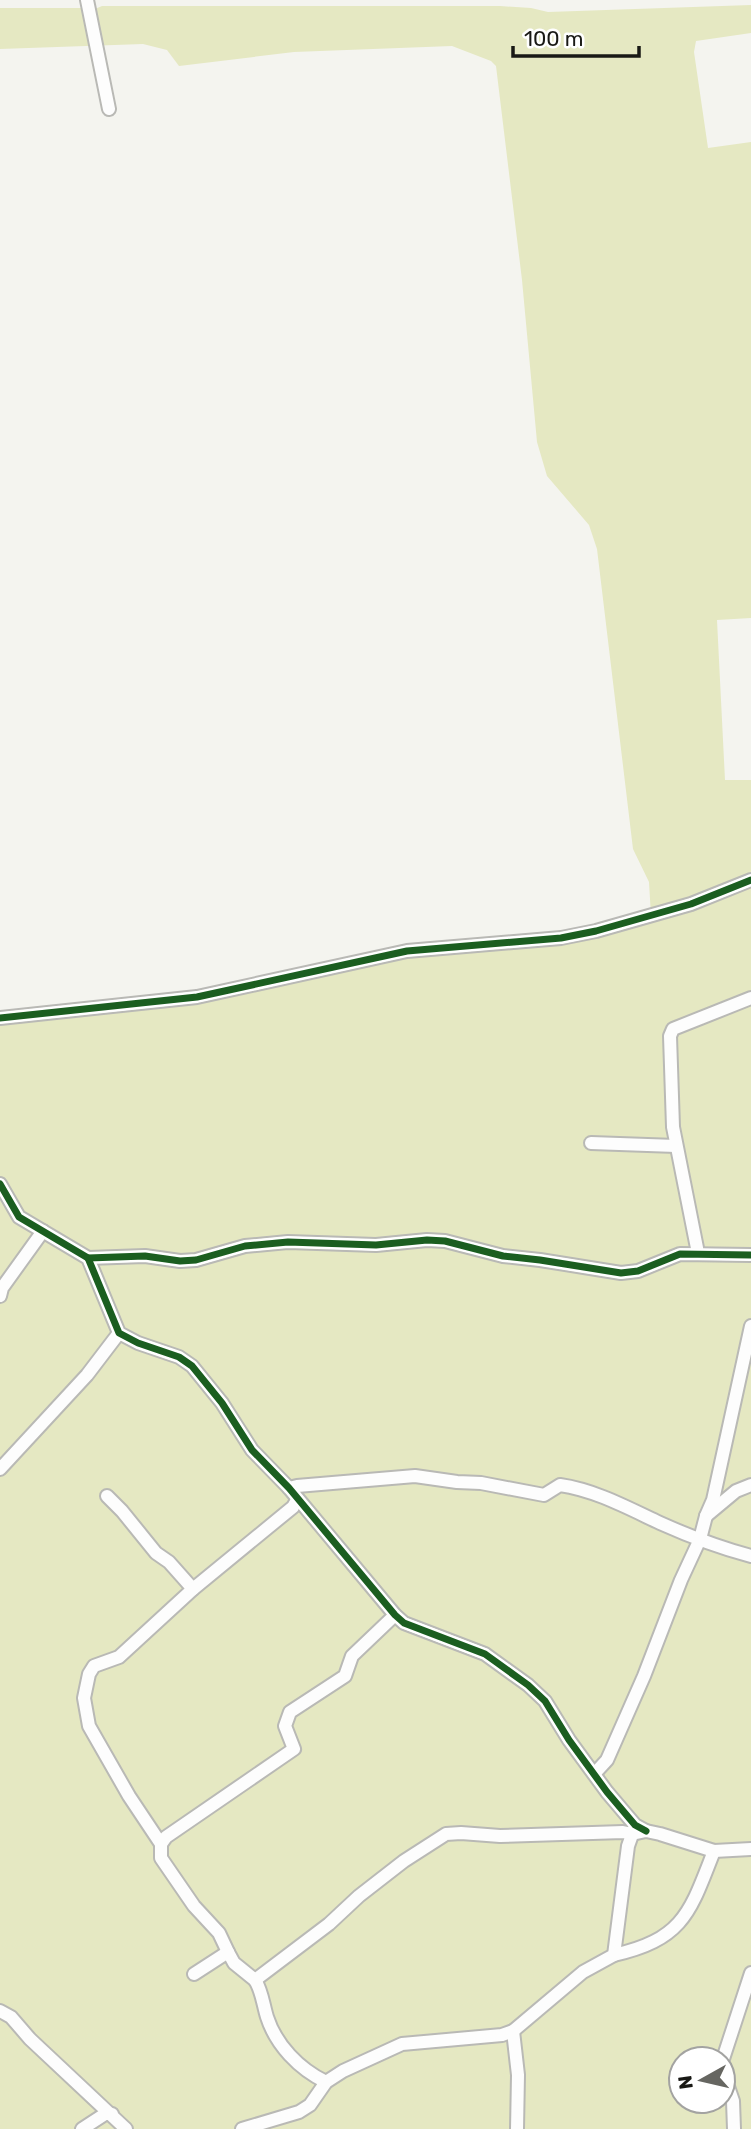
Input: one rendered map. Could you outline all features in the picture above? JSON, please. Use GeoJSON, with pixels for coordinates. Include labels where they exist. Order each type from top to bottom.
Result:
{"type":"FeatureCollection","features":[{"type":"Feature","properties":{"kind":"street"},"geometry":{"type":"LineString","coordinates":[[87,0],[109,109]]}},
{"type":"Feature","properties":{"kind":"street"},"geometry":{"type":"LineString","coordinates":[[0,1018],[197,997],[407,951],[561,938],[691,904],[751,880]]}},
{"type":"Feature","properties":{"kind":"street"},"geometry":{"type":"LineString","coordinates":[[698,1253],[677,1146],[670,1072],[670,1036],[673,1030],[751,998]]}},
{"type":"Feature","properties":{"kind":"street"},"geometry":{"type":"LineString","coordinates":[[591,1143],[677,1146]]}},
{"type":"Feature","properties":{"kind":"street"},"geometry":{"type":"LineString","coordinates":[[0,1184],[19,1217],[88,1258],[116,1256],[196,1260],[245,1246],[278,1243],[376,1245],[427,1240],[445,1241],[502,1256],[621,1273],[638,1271],[680,1254],[751,1255]]}},
{"type":"Feature","properties":{"kind":"street"},"geometry":{"type":"LineString","coordinates":[[0,1296],[2,1288],[43,1231]]}},
{"type":"Feature","properties":{"kind":"street"},"geometry":{"type":"LineString","coordinates":[[88,1258],[119,1333],[138,1343],[179,1357],[192,1366],[222,1403],[252,1450],[289,1488],[404,1623],[485,1654],[528,1685],[545,1701],[569,1740],[638,1830]]}},
{"type":"Feature","properties":{"kind":"street"},"geometry":{"type":"LineString","coordinates":[[595,1773],[613,1746],[700,1539],[713,1500],[751,1326]]}},
{"type":"Feature","properties":{"kind":"street"},"geometry":{"type":"LineString","coordinates":[[0,1469],[88,1375],[119,1333]]}},
{"type":"Feature","properties":{"kind":"street"},"geometry":{"type":"LineString","coordinates":[[289,1488],[415,1476],[481,1483],[544,1495],[560,1485],[629,1507],[662,1524],[751,1556]]}},
{"type":"Feature","properties":{"kind":"street"},"geometry":{"type":"LineString","coordinates":[[706,1516],[736,1492],[751,1485]]}},
{"type":"Feature","properties":{"kind":"street"},"geometry":{"type":"LineString","coordinates":[[107,1496],[156,1553],[169,1562],[193,1589]]}},
{"type":"Feature","properties":{"kind":"street"},"geometry":{"type":"LineString","coordinates":[[297,1500],[293,1507],[193,1589],[119,1657],[94,1666],[89,1674],[84,1698],[89,1726],[160,1844],[161,1858],[194,1906],[219,1933],[234,1963],[255,1980],[273,2034],[280,2046],[316,2077],[326,2082]]}},
{"type":"Feature","properties":{"kind":"street"},"geometry":{"type":"LineString","coordinates":[[160,1844],[166,1837],[294,1749],[285,1726],[290,1712],[345,1676],[352,1657],[395,1615]]}},
{"type":"Feature","properties":{"kind":"street"},"geometry":{"type":"LineString","coordinates":[[614,1955],[628,1846],[638,1830]]}},
{"type":"Feature","properties":{"kind":"street"},"geometry":{"type":"LineString","coordinates":[[255,1980],[329,1924],[359,1896],[404,1861],[446,1834],[500,1836],[638,1830],[714,1851],[751,1849]]}},
{"type":"Feature","properties":{"kind":"street"},"geometry":{"type":"LineString","coordinates":[[242,2129],[299,2112],[310,2105],[326,2082],[343,2071],[402,2044],[502,2035],[513,2031],[583,1972],[614,1955],[668,1935],[680,1924],[693,1905],[714,1851]]}},
{"type":"Feature","properties":{"kind":"street"},"geometry":{"type":"LineString","coordinates":[[194,1974],[228,1952]]}},
{"type":"Feature","properties":{"kind":"street"},"geometry":{"type":"LineString","coordinates":[[728,2045],[751,1973]]}},
{"type":"Feature","properties":{"kind":"street"},"geometry":{"type":"LineString","coordinates":[[0,2011],[11,2017],[36,2045],[126,2129]]}},
{"type":"Feature","properties":{"kind":"street"},"geometry":{"type":"LineString","coordinates":[[513,2031],[518,2075],[517,2129]]}},
{"type":"Feature","properties":{"kind":"street"},"geometry":{"type":"LineString","coordinates":[[82,2129],[104,2115],[112,2114]]}},
{"type":"Feature","properties":{"kind":"green space"},"geometry":{"type":"Polygon","coordinates":[[[751,5],[751,33],[696,41],[694,52],[708,148],[751,142],[751,618],[717,620],[725,780],[751,780],[751,2129],[0,2129],[0,1018],[160,1002],[334,965],[490,944],[651,916],[649,882],[633,849],[597,549],[589,525],[547,476],[537,442],[522,280],[496,66],[491,61],[452,46],[294,52],[179,66],[167,50],[143,44],[0,49],[0,8],[82,8],[88,12],[102,6],[531,8],[548,12],[751,5]]]}},
{"type":"Feature","properties":{"kind":"cycle path"},"geometry":{"type":"LineString","coordinates":[[0,1018],[197,997],[407,951],[561,938],[691,904],[751,880]]}},
{"type":"Feature","properties":{"kind":"cycle path"},"geometry":{"type":"LineString","coordinates":[[0,1184],[19,1217],[88,1258],[119,1333],[138,1343],[179,1357],[192,1366],[222,1403],[252,1450],[289,1488],[395,1615],[404,1623],[485,1654],[528,1685],[545,1701],[569,1740],[607,1792],[635,1825],[646,1831]]}},
{"type":"Feature","properties":{"kind":"cycle path"},"geometry":{"type":"LineString","coordinates":[[88,1258],[145,1256],[180,1261],[196,1260],[245,1246],[288,1242],[376,1245],[427,1240],[445,1241],[503,1256],[621,1273],[638,1271],[680,1254],[751,1255]]}}]}
